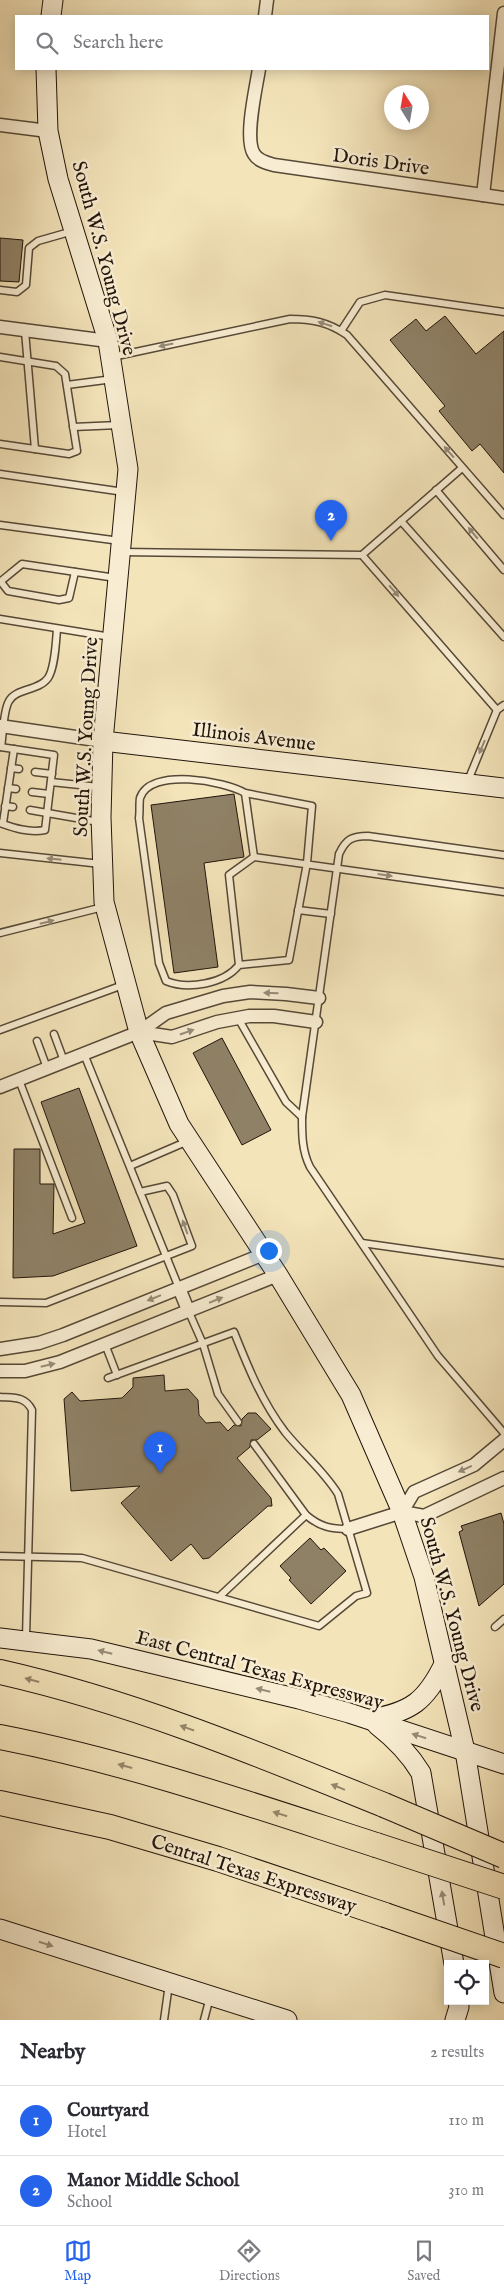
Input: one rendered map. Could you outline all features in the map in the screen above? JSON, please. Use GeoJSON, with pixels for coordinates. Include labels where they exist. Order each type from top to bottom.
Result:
{"type":"FeatureCollection","features":[{"type":"Feature","properties":{"kind":"highway"},"geometry":{"type":"LineString","coordinates":[[0,1672],[114,1702],[245,1749],[504,1856]]}},
{"type":"Feature","properties":{"kind":"highway"},"geometry":{"type":"LineString","coordinates":[[0,1736],[159,1775],[504,1887]]}},
{"type":"Feature","properties":{"kind":"highway","name":"Central Texas Expressway"},"geometry":{"type":"LineString","coordinates":[[0,1803],[110,1827],[218,1859],[504,1956]]}},
{"type":"Feature","properties":{"kind":"highway"},"geometry":{"type":"LineString","coordinates":[[0,1814],[110,1827]]}},
{"type":"Feature","properties":{"kind":"main road"},"geometry":{"type":"LineString","coordinates":[[51,15],[53,0]]}},
{"type":"Feature","properties":{"kind":"main road","name":"South W.S. Young Drive"},"geometry":{"type":"LineString","coordinates":[[46,70],[48,131],[58,180],[109,349],[128,469],[103,741],[101,822],[105,907],[140,1032],[179,1124],[278,1275],[351,1395],[402,1512],[424,1577],[465,1751],[504,1993]]}},
{"type":"Feature","properties":{"kind":"main road","name":"Illinois Avenue"},"geometry":{"type":"LineString","coordinates":[[103,741],[504,788]]}},
{"type":"Feature","properties":{"kind":"main road","name":"East Central Texas Expressway"},"geometry":{"type":"LineString","coordinates":[[0,1638],[91,1648],[299,1699],[504,1764]]}},
{"type":"Feature","properties":{"kind":"main road"},"geometry":{"type":"LineString","coordinates":[[370,1720],[395,1715],[415,1706],[433,1686],[444,1664]]}},
{"type":"Feature","properties":{"kind":"main road"},"geometry":{"type":"LineString","coordinates":[[370,1720],[412,1758],[421,1773],[453,1960]]}},
{"type":"Feature","properties":{"kind":"main road"},"geometry":{"type":"LineString","coordinates":[[0,1929],[286,2020]]}},
{"type":"Feature","properties":{"kind":"main road"},"geometry":{"type":"LineString","coordinates":[[455,2020],[459,2005]]}},
{"type":"Feature","properties":{"kind":"street"},"geometry":{"type":"LineString","coordinates":[[265,15],[267,0]]}},
{"type":"Feature","properties":{"kind":"street"},"geometry":{"type":"LineString","coordinates":[[483,195],[504,13]]}},
{"type":"Feature","properties":{"kind":"street","name":"Doris Drive"},"geometry":{"type":"LineString","coordinates":[[259,70],[250,138],[254,155],[263,162],[504,198]]}},
{"type":"Feature","properties":{"kind":"street"},"geometry":{"type":"LineString","coordinates":[[0,125],[48,131]]}},
{"type":"Feature","properties":{"kind":"street"},"geometry":{"type":"LineString","coordinates":[[0,327],[109,349]]}},
{"type":"Feature","properties":{"kind":"street","name":"Illinois Avenue"},"geometry":{"type":"LineString","coordinates":[[2,727],[103,741]]}},
{"type":"Feature","properties":{"kind":"street"},"geometry":{"type":"LineString","coordinates":[[0,1087],[140,1032],[166,1013],[223,996],[250,992],[319,998]]}},
{"type":"Feature","properties":{"kind":"street"},"geometry":{"type":"LineString","coordinates":[[140,1032],[172,1037],[217,1022],[249,1016],[274,1016],[316,1022]]}},
{"type":"Feature","properties":{"kind":"street"},"geometry":{"type":"LineString","coordinates":[[0,1349],[39,1343],[63,1335],[264,1254]]}},
{"type":"Feature","properties":{"kind":"street"},"geometry":{"type":"LineString","coordinates":[[0,1371],[25,1371],[60,1362],[278,1275]]}},
{"type":"Feature","properties":{"kind":"street"},"geometry":{"type":"LineString","coordinates":[[179,1288],[188,1310]]}},
{"type":"Feature","properties":{"kind":"street"},"geometry":{"type":"LineString","coordinates":[[402,1512],[414,1492],[474,1465],[504,1440]]}},
{"type":"Feature","properties":{"kind":"street"},"geometry":{"type":"LineString","coordinates":[[348,1529],[402,1512],[424,1516],[504,1478]]}},
{"type":"Feature","properties":{"kind":"lane"},"geometry":{"type":"LineString","coordinates":[[0,290],[17,292],[26,284],[29,248],[38,241],[74,231]]}},
{"type":"Feature","properties":{"kind":"lane"},"geometry":{"type":"LineString","coordinates":[[341,331],[360,302],[385,295],[504,312]]}},
{"type":"Feature","properties":{"kind":"lane"},"geometry":{"type":"LineString","coordinates":[[109,349],[290,320],[311,320],[331,325],[341,331],[504,515]]}},
{"type":"Feature","properties":{"kind":"lane"},"geometry":{"type":"LineString","coordinates":[[25,331],[34,449]]}},
{"type":"Feature","properties":{"kind":"lane"},"geometry":{"type":"LineString","coordinates":[[0,357],[56,366],[65,374],[77,451],[69,454],[0,444]]}},
{"type":"Feature","properties":{"kind":"lane"},"geometry":{"type":"LineString","coordinates":[[67,385],[114,379]]}},
{"type":"Feature","properties":{"kind":"lane"},"geometry":{"type":"LineString","coordinates":[[73,427],[121,425]]}},
{"type":"Feature","properties":{"kind":"lane"},"geometry":{"type":"LineString","coordinates":[[0,525],[121,546],[362,554],[462,468]]}},
{"type":"Feature","properties":{"kind":"lane"},"geometry":{"type":"LineString","coordinates":[[0,474],[126,492]]}},
{"type":"Feature","properties":{"kind":"lane"},"geometry":{"type":"LineString","coordinates":[[436,490],[504,570]]}},
{"type":"Feature","properties":{"kind":"lane"},"geometry":{"type":"LineString","coordinates":[[400,521],[504,637]]}},
{"type":"Feature","properties":{"kind":"lane"},"geometry":{"type":"LineString","coordinates":[[362,554],[497,710]]}},
{"type":"Feature","properties":{"kind":"lane"},"geometry":{"type":"LineString","coordinates":[[74,572],[69,598],[59,600],[8,591],[0,582],[22,564],[118,578]]}},
{"type":"Feature","properties":{"kind":"lane"},"geometry":{"type":"LineString","coordinates":[[0,619],[112,637]]}},
{"type":"Feature","properties":{"kind":"lane"},"geometry":{"type":"LineString","coordinates":[[14,749],[1,823],[8,828],[36,832],[45,830],[54,755],[1,747],[2,727],[7,703],[13,696],[39,686],[48,678],[52,667],[57,628]]}},
{"type":"Feature","properties":{"kind":"lane"},"geometry":{"type":"LineString","coordinates":[[466,784],[497,710],[504,705]]}},
{"type":"Feature","properties":{"kind":"lane"},"geometry":{"type":"LineString","coordinates":[[11,768],[19,769]]}},
{"type":"Feature","properties":{"kind":"lane"},"geometry":{"type":"LineString","coordinates":[[35,772],[52,774]]}},
{"type":"Feature","properties":{"kind":"lane"},"geometry":{"type":"LineString","coordinates":[[239,965],[289,960],[307,863],[312,806],[245,793],[236,788],[168,778],[150,786],[140,797],[139,818],[159,964],[166,981],[181,986],[220,980],[234,972],[239,965],[229,875],[254,857],[307,863],[504,892]]}},
{"type":"Feature","properties":{"kind":"lane"},"geometry":{"type":"LineString","coordinates":[[51,782],[101,787]]}},
{"type":"Feature","properties":{"kind":"lane"},"geometry":{"type":"LineString","coordinates":[[8,788],[16,789]]}},
{"type":"Feature","properties":{"kind":"lane"},"geometry":{"type":"LineString","coordinates":[[32,792],[50,794]]}},
{"type":"Feature","properties":{"kind":"lane"},"geometry":{"type":"LineString","coordinates":[[245,793],[254,857]]}},
{"type":"Feature","properties":{"kind":"lane"},"geometry":{"type":"LineString","coordinates":[[5,806],[13,807]]}},
{"type":"Feature","properties":{"kind":"lane"},"geometry":{"type":"LineString","coordinates":[[30,810],[101,822]]}},
{"type":"Feature","properties":{"kind":"lane"},"geometry":{"type":"LineString","coordinates":[[504,855],[368,836],[355,836],[347,839],[339,854],[302,1117],[305,1157],[438,1356],[504,1433]]}},
{"type":"Feature","properties":{"kind":"lane"},"geometry":{"type":"LineString","coordinates":[[0,853],[103,865]]}},
{"type":"Feature","properties":{"kind":"lane"},"geometry":{"type":"LineString","coordinates":[[0,934],[105,907]]}},
{"type":"Feature","properties":{"kind":"lane"},"geometry":{"type":"LineString","coordinates":[[298,910],[331,914]]}},
{"type":"Feature","properties":{"kind":"lane"},"geometry":{"type":"LineString","coordinates":[[0,1030],[48,1016],[126,983]]}},
{"type":"Feature","properties":{"kind":"lane"},"geometry":{"type":"LineString","coordinates":[[238,1018],[286,1102],[302,1117]]}},
{"type":"Feature","properties":{"kind":"lane"},"geometry":{"type":"LineString","coordinates":[[54,1034],[64,1061]]}},
{"type":"Feature","properties":{"kind":"lane"},"geometry":{"type":"LineString","coordinates":[[37,1040],[47,1068]]}},
{"type":"Feature","properties":{"kind":"lane"},"geometry":{"type":"LineString","coordinates":[[84,1054],[179,1288]]}},
{"type":"Feature","properties":{"kind":"lane"},"geometry":{"type":"LineString","coordinates":[[18,1080],[72,1218]]}},
{"type":"Feature","properties":{"kind":"lane"},"geometry":{"type":"LineString","coordinates":[[130,1166],[190,1140]]}},
{"type":"Feature","properties":{"kind":"lane"},"geometry":{"type":"LineString","coordinates":[[0,1302],[46,1303],[192,1246],[168,1186],[140,1192]]}},
{"type":"Feature","properties":{"kind":"lane"},"geometry":{"type":"LineString","coordinates":[[362,1243],[504,1263]]}},
{"type":"Feature","properties":{"kind":"lane"},"geometry":{"type":"LineString","coordinates":[[188,1310],[203,1344],[218,1394],[238,1422]]}},
{"type":"Feature","properties":{"kind":"lane"},"geometry":{"type":"LineString","coordinates":[[0,1556],[82,1558],[319,1626],[356,1596],[367,1593],[338,1494],[332,1483],[284,1431],[263,1399],[234,1332],[108,1378]]}},
{"type":"Feature","properties":{"kind":"lane"},"geometry":{"type":"LineString","coordinates":[[105,1344],[116,1375]]}},
{"type":"Feature","properties":{"kind":"lane"},"geometry":{"type":"LineString","coordinates":[[0,1397],[19,1398],[28,1402],[32,1410],[26,1640]]}},
{"type":"Feature","properties":{"kind":"lane"},"geometry":{"type":"LineString","coordinates":[[254,1444],[306,1516],[329,1529],[348,1529]]}},
{"type":"Feature","properties":{"kind":"lane"},"geometry":{"type":"LineString","coordinates":[[220,1598],[306,1516]]}},
{"type":"Feature","properties":{"kind":"lane"},"geometry":{"type":"LineString","coordinates":[[495,1627],[504,1619]]}},
{"type":"Feature","properties":{"kind":"lane"},"geometry":{"type":"LineString","coordinates":[[164,2020],[170,1983]]}},
{"type":"Feature","properties":{"kind":"lane"},"geometry":{"type":"LineString","coordinates":[[204,2020],[210,1996]]}},
{"type":"Feature","properties":{"kind":"building"},"geometry":{"type":"Polygon","coordinates":[[[0,238],[23,240],[19,282],[0,281],[0,238]]]}},
{"type":"Feature","properties":{"kind":"building"},"geometry":{"type":"Polygon","coordinates":[[[445,316],[476,354],[504,331],[504,473],[480,444],[472,451],[439,411],[445,406],[390,340],[416,319],[426,331],[445,316]]]}},
{"type":"Feature","properties":{"kind":"building"},"geometry":{"type":"Polygon","coordinates":[[[234,794],[244,857],[204,863],[218,967],[174,973],[151,805],[234,794]]]}},
{"type":"Feature","properties":{"kind":"building"},"geometry":{"type":"Polygon","coordinates":[[[222,1038],[271,1130],[242,1145],[193,1053],[222,1038]]]}},
{"type":"Feature","properties":{"kind":"building"},"geometry":{"type":"Polygon","coordinates":[[[79,1088],[137,1246],[53,1276],[13,1278],[14,1149],[40,1149],[40,1184],[54,1184],[53,1234],[85,1223],[41,1102],[79,1088]]]}},
{"type":"Feature","properties":{"kind":"building"},"geometry":{"type":"Polygon","coordinates":[[[164,1375],[165,1391],[188,1389],[198,1400],[199,1415],[206,1423],[220,1422],[228,1431],[234,1425],[241,1426],[242,1419],[248,1413],[256,1413],[271,1429],[257,1440],[251,1440],[250,1447],[237,1458],[271,1498],[272,1506],[268,1506],[209,1558],[203,1559],[191,1544],[171,1561],[121,1503],[140,1486],[71,1491],[64,1399],[72,1392],[80,1401],[122,1398],[133,1387],[133,1378],[164,1375]]]}},
{"type":"Feature","properties":{"kind":"building"},"geometry":{"type":"Polygon","coordinates":[[[501,1513],[504,1524],[504,1584],[479,1606],[459,1532],[463,1530],[461,1526],[501,1513]]]}},
{"type":"Feature","properties":{"kind":"building"},"geometry":{"type":"Polygon","coordinates":[[[310,1538],[321,1550],[324,1548],[346,1571],[311,1604],[289,1580],[291,1578],[280,1566],[310,1538]]]}},
{"type":"Feature","properties":{"kind":"place","name":"Manor Middle School"},"geometry":{"type":"Point","coordinates":[331,541]}},
{"type":"Feature","properties":{"kind":"place","name":"Courtyard"},"geometry":{"type":"Point","coordinates":[160,1473]}}]}
